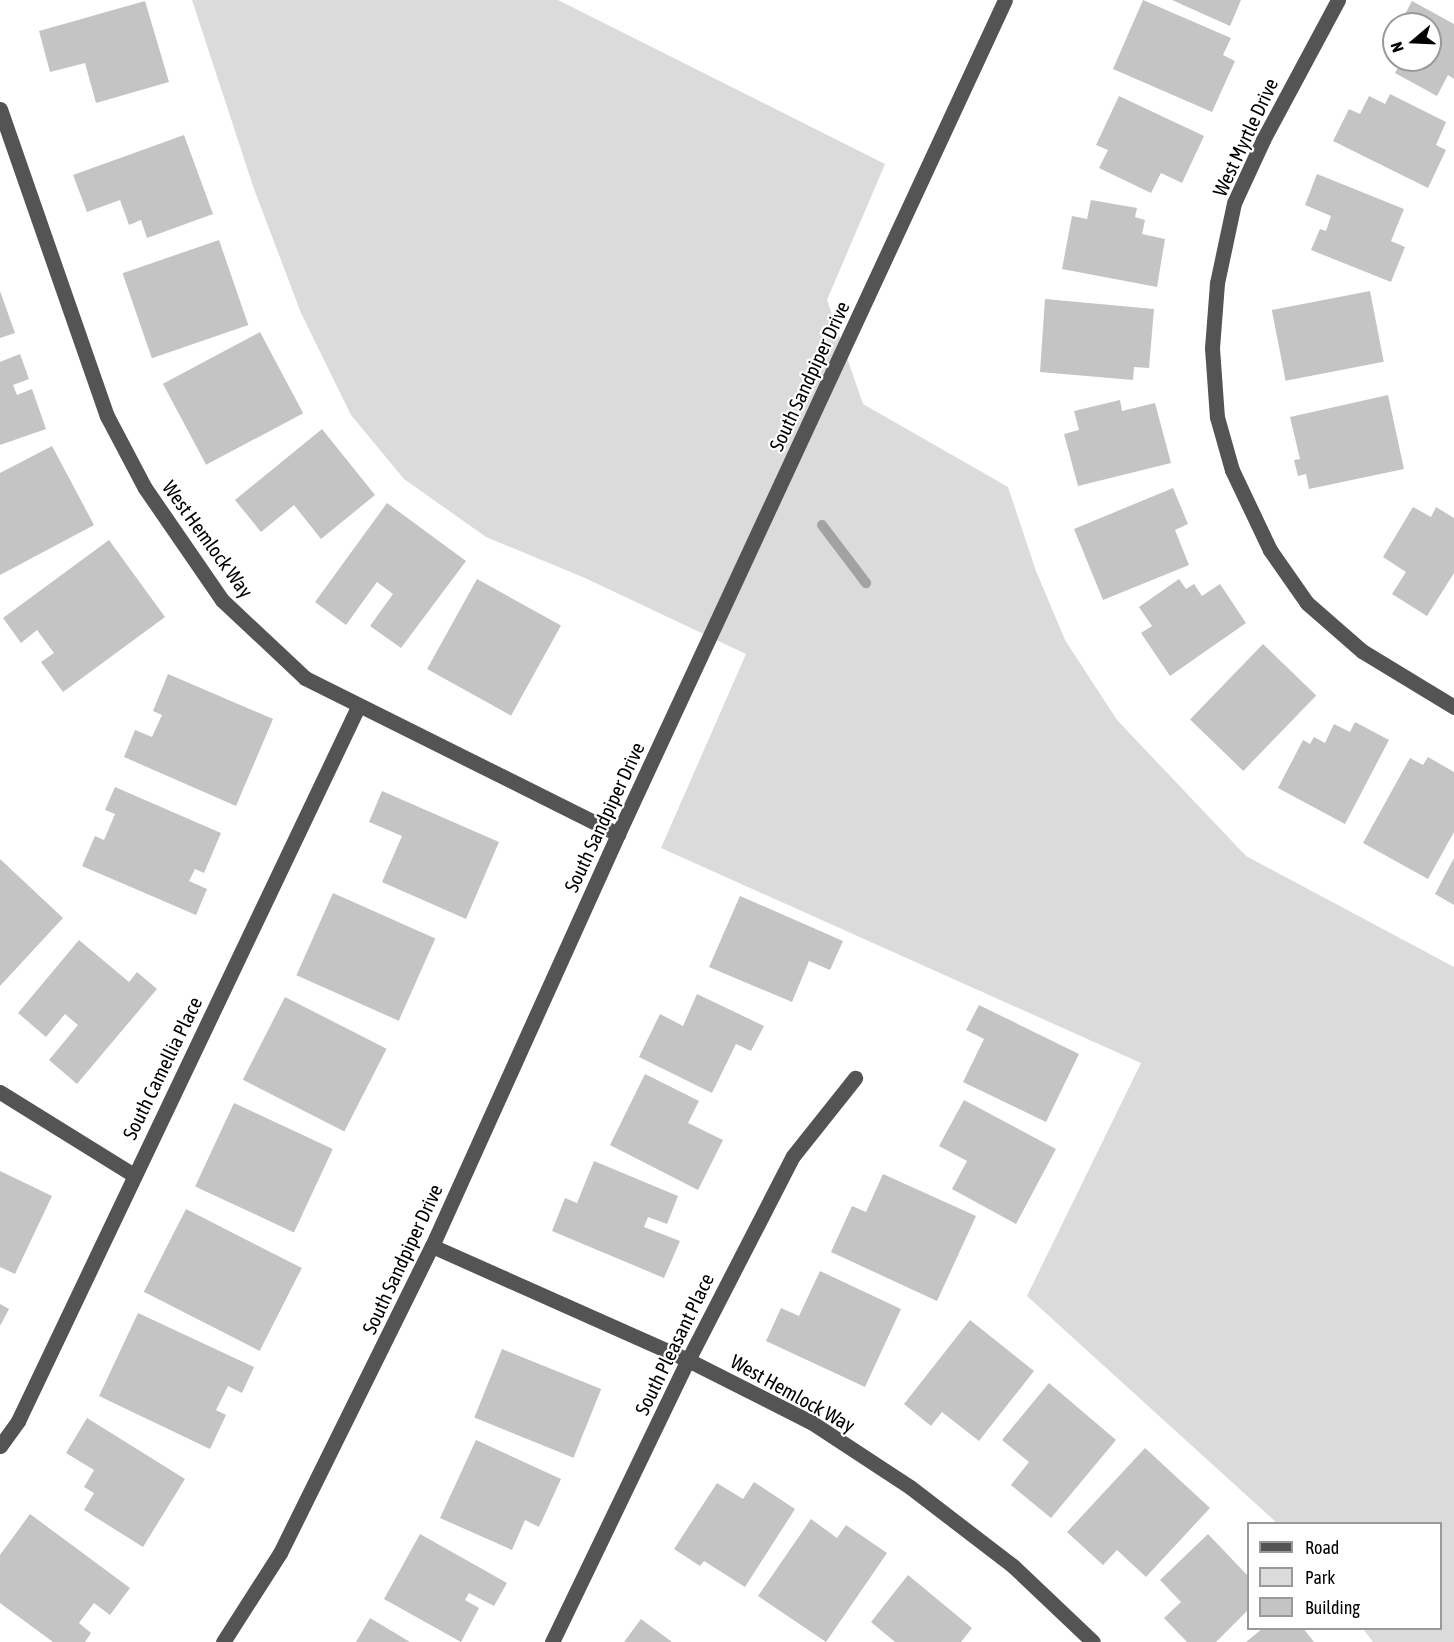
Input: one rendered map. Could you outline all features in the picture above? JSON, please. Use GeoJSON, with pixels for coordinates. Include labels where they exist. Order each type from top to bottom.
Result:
{"type":"FeatureCollection","features":[{"type":"Feature","properties":{"kind":"street","name":"South Sandpiper Drive"},"geometry":{"type":"LineString","coordinates":[[223,1642],[280,1553],[432,1246],[618,834],[1005,0]]}},
{"type":"Feature","properties":{"kind":"street","name":"West Myrtle Drive"},"geometry":{"type":"LineString","coordinates":[[1338,0],[1263,140],[1234,203],[1217,283],[1212,348],[1217,417],[1232,470],[1270,550],[1307,603],[1362,651],[1454,707]]}},
{"type":"Feature","properties":{"kind":"street","name":"West Hemlock Way"},"geometry":{"type":"LineString","coordinates":[[0,109],[107,416],[145,488],[222,600],[305,678],[358,707],[618,834]]}},
{"type":"Feature","properties":{"kind":"street","name":"South Camellia Place"},"geometry":{"type":"LineString","coordinates":[[0,1446],[18,1421],[358,707]]}},
{"type":"Feature","properties":{"kind":"street","name":"South Pleasant Place"},"geometry":{"type":"LineString","coordinates":[[552,1642],[688,1360],[793,1156],[855,1078]]}},
{"type":"Feature","properties":{"kind":"street"},"geometry":{"type":"LineString","coordinates":[[0,1092],[134,1175]]}},
{"type":"Feature","properties":{"kind":"street","name":"West Hemlock Way"},"geometry":{"type":"LineString","coordinates":[[432,1246],[688,1360],[811,1422],[910,1487],[1012,1566],[1093,1642]]}},
{"type":"Feature","properties":{"kind":"green space"},"geometry":{"type":"Polygon","coordinates":[[[192,0],[558,0],[885,164],[827,300],[863,404],[1008,487],[1036,571],[1065,640],[1117,720],[1246,856],[1454,967],[1454,1642],[1373,1642],[1364,1630],[1442,1630],[1442,1522],[1276,1522],[1027,1296],[1141,1063],[661,848],[746,654],[585,578],[486,537],[404,479],[351,415],[301,313],[254,189],[192,0]]]}},
{"type":"Feature","properties":{"kind":"building"},"geometry":{"type":"Polygon","coordinates":[[[1143,0],[1231,38],[1223,55],[1235,61],[1212,112],[1113,69],[1143,0]]]}},
{"type":"Feature","properties":{"kind":"building"},"geometry":{"type":"Polygon","coordinates":[[[1172,0],[1241,0],[1230,26],[1172,0]]]}},
{"type":"Feature","properties":{"kind":"building"},"geometry":{"type":"Polygon","coordinates":[[[145,1],[169,82],[96,103],[85,63],[50,72],[39,31],[145,1]]]}},
{"type":"Feature","properties":{"kind":"building"},"geometry":{"type":"Polygon","coordinates":[[[1412,1],[1432,12],[1406,12],[1412,1]]]}},
{"type":"Feature","properties":{"kind":"building"},"geometry":{"type":"Polygon","coordinates":[[[1442,17],[1454,24],[1454,79],[1448,75],[1437,96],[1395,73],[1442,72],[1442,17]]]}},
{"type":"Feature","properties":{"kind":"building"},"geometry":{"type":"Polygon","coordinates":[[[1390,94],[1446,122],[1436,145],[1446,150],[1428,188],[1333,141],[1349,109],[1360,114],[1369,96],[1385,104],[1390,94]]]}},
{"type":"Feature","properties":{"kind":"building"},"geometry":{"type":"Polygon","coordinates":[[[1119,96],[1204,136],[1182,183],[1161,173],[1151,193],[1099,168],[1108,150],[1096,145],[1119,96]]]}},
{"type":"Feature","properties":{"kind":"building"},"geometry":{"type":"Polygon","coordinates":[[[184,135],[213,214],[147,238],[141,220],[129,225],[120,200],[87,212],[73,175],[184,135]]]}},
{"type":"Feature","properties":{"kind":"building"},"geometry":{"type":"Polygon","coordinates":[[[1317,174],[1404,209],[1391,241],[1405,247],[1391,282],[1311,250],[1320,229],[1326,231],[1331,216],[1305,205],[1317,174]]]}},
{"type":"Feature","properties":{"kind":"building"},"geometry":{"type":"Polygon","coordinates":[[[1091,200],[1137,208],[1135,217],[1145,220],[1142,234],[1165,239],[1157,287],[1062,269],[1072,216],[1087,219],[1091,200]]]}},
{"type":"Feature","properties":{"kind":"building"},"geometry":{"type":"Polygon","coordinates":[[[219,240],[248,325],[152,358],[123,273],[219,240]]]}},
{"type":"Feature","properties":{"kind":"building"},"geometry":{"type":"Polygon","coordinates":[[[0,291],[15,333],[0,338],[0,291]]]}},
{"type":"Feature","properties":{"kind":"building"},"geometry":{"type":"Polygon","coordinates":[[[1370,291],[1384,362],[1286,381],[1272,310],[1370,291]]]}},
{"type":"Feature","properties":{"kind":"building"},"geometry":{"type":"Polygon","coordinates":[[[1045,299],[1154,309],[1149,368],[1134,367],[1133,380],[1040,372],[1045,299]]]}},
{"type":"Feature","properties":{"kind":"building"},"geometry":{"type":"Polygon","coordinates":[[[260,332],[303,413],[206,465],[163,384],[260,332]]]}},
{"type":"Feature","properties":{"kind":"building"},"geometry":{"type":"Polygon","coordinates":[[[20,354],[29,379],[13,385],[17,395],[32,389],[46,429],[0,445],[0,362],[20,354]]]}},
{"type":"Feature","properties":{"kind":"building"},"geometry":{"type":"Polygon","coordinates":[[[1388,395],[1404,469],[1309,489],[1306,474],[1298,476],[1294,460],[1300,459],[1290,417],[1388,395]]]}},
{"type":"Feature","properties":{"kind":"building"},"geometry":{"type":"Polygon","coordinates":[[[1120,400],[1122,411],[1155,403],[1171,463],[1078,486],[1064,434],[1079,430],[1074,411],[1120,400]]]}},
{"type":"Feature","properties":{"kind":"building"},"geometry":{"type":"Polygon","coordinates":[[[322,429],[375,495],[321,539],[294,505],[261,532],[235,500],[322,429]]]}},
{"type":"Feature","properties":{"kind":"building"},"geometry":{"type":"Polygon","coordinates":[[[52,446],[94,525],[0,575],[0,473],[52,446]]]}},
{"type":"Feature","properties":{"kind":"building"},"geometry":{"type":"Polygon","coordinates":[[[1173,488],[1188,524],[1175,530],[1189,565],[1103,600],[1074,529],[1173,488]]]}},
{"type":"Feature","properties":{"kind":"building"},"geometry":{"type":"Polygon","coordinates":[[[387,503],[466,561],[401,648],[370,626],[393,594],[377,582],[346,625],[315,602],[387,503]]]}},
{"type":"Feature","properties":{"kind":"building"},"geometry":{"type":"Polygon","coordinates":[[[1413,507],[1431,517],[1436,507],[1454,518],[1454,573],[1427,616],[1392,594],[1406,572],[1383,557],[1413,507]]]}},
{"type":"Feature","properties":{"kind":"building"},"geometry":{"type":"Polygon","coordinates":[[[109,540],[165,617],[63,692],[41,662],[54,653],[37,630],[21,643],[3,618],[109,540]]]}},
{"type":"Feature","properties":{"kind":"building"},"geometry":{"type":"Polygon","coordinates":[[[477,579],[561,626],[511,716],[427,669],[477,579]]]}},
{"type":"Feature","properties":{"kind":"building"},"geometry":{"type":"Polygon","coordinates":[[[1179,579],[1186,589],[1194,584],[1202,596],[1220,584],[1246,623],[1170,676],[1141,633],[1152,626],[1139,607],[1179,579]]]}},
{"type":"Feature","properties":{"kind":"building"},"geometry":{"type":"Polygon","coordinates":[[[1263,644],[1316,695],[1243,771],[1190,720],[1263,644]]]}},
{"type":"Feature","properties":{"kind":"building"},"geometry":{"type":"Polygon","coordinates":[[[168,674],[273,719],[236,806],[124,757],[135,730],[152,737],[162,715],[153,711],[168,674]]]}},
{"type":"Feature","properties":{"kind":"building"},"geometry":{"type":"Polygon","coordinates":[[[1355,722],[1389,740],[1345,824],[1278,788],[1303,740],[1310,744],[1314,737],[1325,743],[1334,724],[1350,732],[1355,722]]]}},
{"type":"Feature","properties":{"kind":"building"},"geometry":{"type":"Polygon","coordinates":[[[1428,757],[1454,772],[1454,832],[1428,879],[1363,843],[1410,758],[1423,765],[1428,757]]]}},
{"type":"Feature","properties":{"kind":"building"},"geometry":{"type":"Polygon","coordinates":[[[115,787],[221,833],[204,873],[195,869],[189,881],[207,889],[196,915],[82,866],[95,836],[104,840],[115,814],[105,810],[115,787]]]}},
{"type":"Feature","properties":{"kind":"building"},"geometry":{"type":"Polygon","coordinates":[[[382,791],[499,842],[466,919],[382,882],[402,836],[369,822],[382,791]]]}},
{"type":"Feature","properties":{"kind":"building"},"geometry":{"type":"Polygon","coordinates":[[[1454,858],[1454,905],[1435,894],[1454,858]]]}},
{"type":"Feature","properties":{"kind":"building"},"geometry":{"type":"Polygon","coordinates":[[[0,859],[63,918],[0,986],[0,859]]]}},
{"type":"Feature","properties":{"kind":"building"},"geometry":{"type":"Polygon","coordinates":[[[333,893],[435,939],[399,1021],[296,975],[333,893]]]}},
{"type":"Feature","properties":{"kind":"building"},"geometry":{"type":"Polygon","coordinates":[[[740,896],[843,941],[830,970],[809,961],[792,1002],[709,967],[740,896]]]}},
{"type":"Feature","properties":{"kind":"building"},"geometry":{"type":"Polygon","coordinates":[[[79,940],[129,982],[137,972],[157,989],[77,1084],[49,1060],[78,1025],[65,1014],[46,1037],[18,1013],[79,940]]]}},
{"type":"Feature","properties":{"kind":"building"},"geometry":{"type":"Polygon","coordinates":[[[697,994],[764,1026],[751,1051],[736,1044],[712,1093],[639,1057],[660,1014],[683,1026],[697,994]]]}},
{"type":"Feature","properties":{"kind":"building"},"geometry":{"type":"Polygon","coordinates":[[[285,997],[387,1049],[344,1132],[243,1080],[285,997]]]}},
{"type":"Feature","properties":{"kind":"building"},"geometry":{"type":"Polygon","coordinates":[[[979,1005],[1079,1054],[1046,1122],[963,1082],[984,1039],[966,1030],[979,1005]]]}},
{"type":"Feature","properties":{"kind":"building"},"geometry":{"type":"Polygon","coordinates":[[[645,1074],[699,1101],[688,1123],[723,1140],[698,1190],[610,1145],[645,1074]]]}},
{"type":"Feature","properties":{"kind":"building"},"geometry":{"type":"Polygon","coordinates":[[[964,1100],[1056,1149],[1016,1224],[952,1189],[967,1161],[939,1146],[964,1100]]]}},
{"type":"Feature","properties":{"kind":"building"},"geometry":{"type":"Polygon","coordinates":[[[234,1103],[333,1149],[294,1232],[195,1186],[234,1103]]]}},
{"type":"Feature","properties":{"kind":"building"},"geometry":{"type":"Polygon","coordinates":[[[594,1161],[678,1196],[667,1224],[648,1217],[644,1227],[680,1241],[664,1278],[552,1231],[565,1198],[577,1203],[594,1161]]]}},
{"type":"Feature","properties":{"kind":"building"},"geometry":{"type":"Polygon","coordinates":[[[0,1171],[52,1196],[15,1274],[0,1267],[0,1171]]]}},
{"type":"Feature","properties":{"kind":"building"},"geometry":{"type":"Polygon","coordinates":[[[883,1174],[976,1216],[937,1301],[831,1252],[852,1206],[866,1212],[883,1174]]]}},
{"type":"Feature","properties":{"kind":"building"},"geometry":{"type":"Polygon","coordinates":[[[186,1209],[302,1268],[260,1351],[144,1292],[186,1209]]]}},
{"type":"Feature","properties":{"kind":"building"},"geometry":{"type":"Polygon","coordinates":[[[820,1271],[901,1309],[865,1387],[766,1341],[781,1308],[799,1316],[820,1271]]]}},
{"type":"Feature","properties":{"kind":"building"},"geometry":{"type":"Polygon","coordinates":[[[0,1304],[9,1309],[0,1326],[0,1304]]]}},
{"type":"Feature","properties":{"kind":"building"},"geometry":{"type":"Polygon","coordinates":[[[138,1313],[254,1367],[242,1393],[228,1386],[216,1410],[226,1415],[210,1449],[99,1396],[138,1313]]]}},
{"type":"Feature","properties":{"kind":"building"},"geometry":{"type":"Polygon","coordinates":[[[970,1320],[1034,1371],[979,1441],[942,1412],[931,1426],[904,1404],[970,1320]]]}},
{"type":"Feature","properties":{"kind":"building"},"geometry":{"type":"Polygon","coordinates":[[[502,1349],[601,1389],[573,1458],[474,1418],[502,1349]]]}},
{"type":"Feature","properties":{"kind":"building"},"geometry":{"type":"Polygon","coordinates":[[[1049,1383],[1116,1440],[1051,1518],[1011,1485],[1029,1462],[1002,1440],[1049,1383]]]}},
{"type":"Feature","properties":{"kind":"building"},"geometry":{"type":"Polygon","coordinates":[[[87,1418],[185,1479],[143,1547],[84,1510],[94,1493],[84,1487],[94,1470],[66,1453],[87,1418]]]}},
{"type":"Feature","properties":{"kind":"building"},"geometry":{"type":"Polygon","coordinates":[[[476,1440],[561,1479],[539,1527],[525,1520],[512,1550],[440,1518],[476,1440]]]}},
{"type":"Feature","properties":{"kind":"building"},"geometry":{"type":"Polygon","coordinates":[[[1145,1448],[1210,1508],[1146,1577],[1117,1550],[1103,1565],[1067,1532],[1145,1448]]]}},
{"type":"Feature","properties":{"kind":"building"},"geometry":{"type":"Polygon","coordinates":[[[754,1482],[795,1509],[745,1587],[704,1561],[700,1566],[674,1549],[717,1483],[743,1499],[754,1482]]]}},
{"type":"Feature","properties":{"kind":"building"},"geometry":{"type":"Polygon","coordinates":[[[30,1514],[130,1588],[110,1615],[94,1603],[79,1623],[91,1633],[85,1642],[53,1642],[0,1603],[0,1555],[30,1514]]]}},
{"type":"Feature","properties":{"kind":"building"},"geometry":{"type":"Polygon","coordinates":[[[811,1519],[837,1538],[846,1525],[887,1553],[826,1642],[758,1596],[811,1519]]]}},
{"type":"Feature","properties":{"kind":"building"},"geometry":{"type":"Polygon","coordinates":[[[420,1534],[507,1583],[494,1606],[469,1593],[465,1600],[479,1608],[461,1642],[384,1599],[420,1534]]]}},
{"type":"Feature","properties":{"kind":"building"},"geometry":{"type":"Polygon","coordinates":[[[1208,1534],[1247,1575],[1247,1611],[1216,1642],[1187,1642],[1164,1618],[1181,1602],[1160,1580],[1208,1534]]]}},
{"type":"Feature","properties":{"kind":"building"},"geometry":{"type":"Polygon","coordinates":[[[908,1575],[972,1628],[961,1642],[895,1642],[871,1622],[908,1575]]]}},
{"type":"Feature","properties":{"kind":"building"},"geometry":{"type":"Polygon","coordinates":[[[370,1618],[410,1642],[356,1642],[370,1618]]]}},
{"type":"Feature","properties":{"kind":"building"},"geometry":{"type":"Polygon","coordinates":[[[641,1619],[672,1642],[624,1642],[641,1619]]]}},
{"type":"Feature","properties":{"kind":"building"},"geometry":{"type":"Polygon","coordinates":[[[1261,1630],[1305,1630],[1314,1642],[1246,1642],[1261,1630]]]}},
{"type":"Feature","properties":{"kind":"waterway"},"geometry":{"type":"LineString","coordinates":[[822,525],[866,583]]}}]}
